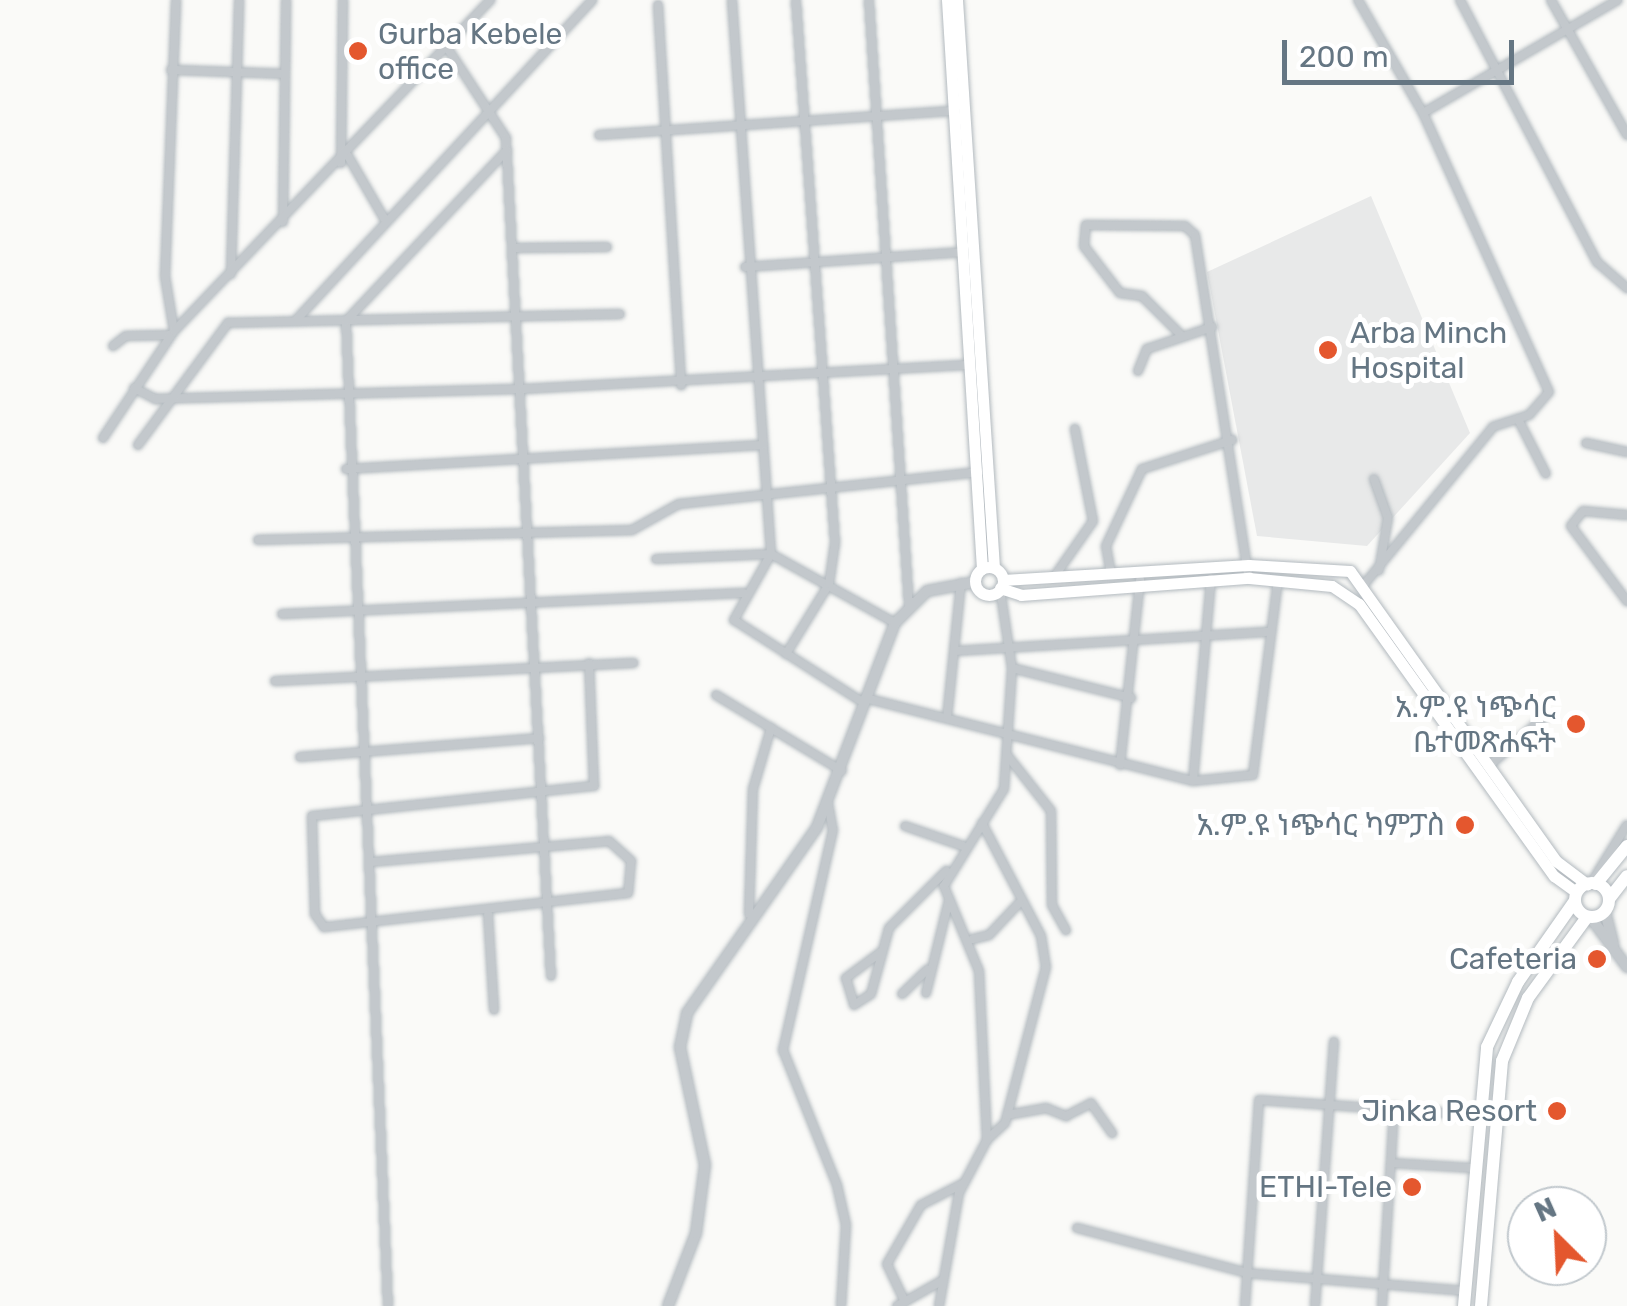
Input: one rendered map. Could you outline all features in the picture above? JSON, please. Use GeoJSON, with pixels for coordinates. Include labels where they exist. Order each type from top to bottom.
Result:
{"type":"FeatureCollection","features":[{"type":"Feature","properties":{"kind":"highway"},"geometry":{"type":"LineString","coordinates":[[1464,1306],[1475,1115],[1503,1010],[1585,889],[1627,846]]}},
{"type":"Feature","properties":{"kind":"highway"},"geometry":{"type":"LineString","coordinates":[[1481,1306],[1502,1061],[1528,998],[1589,917],[1607,905],[1627,876]]}},
{"type":"Feature","properties":{"kind":"highway"},"geometry":{"type":"LineString","coordinates":[[1585,889],[1607,905]]}},
{"type":"Feature","properties":{"kind":"highway"},"geometry":{"type":"LineString","coordinates":[[1585,889],[1589,917]]}},
{"type":"Feature","properties":{"kind":"highway"},"geometry":{"type":"LineString","coordinates":[[1470,1200],[1488,1202]]}},
{"type":"Feature","properties":{"kind":"main road"},"geometry":{"type":"LineString","coordinates":[[947,0],[964,252],[977,365],[978,472],[988,568],[1001,586],[1021,595],[1140,580],[1210,580],[1249,572],[1348,595],[1395,644]]}},
{"type":"Feature","properties":{"kind":"main road"},"geometry":{"type":"LineString","coordinates":[[957,0],[988,568],[975,582],[983,593],[1054,577],[1249,572],[1328,565],[1350,571],[1395,644],[1554,876],[1585,889]]}},
{"type":"Feature","properties":{"kind":"main road"},"geometry":{"type":"LineString","coordinates":[[1415,672],[1490,765],[1569,877],[1585,889]]}},
{"type":"Feature","properties":{"kind":"street"},"geometry":{"type":"LineString","coordinates":[[172,333],[165,276],[176,0]]}},
{"type":"Feature","properties":{"kind":"street"},"geometry":{"type":"LineString","coordinates":[[231,274],[240,0]]}},
{"type":"Feature","properties":{"kind":"street"},"geometry":{"type":"LineString","coordinates":[[282,222],[286,0]]}},
{"type":"Feature","properties":{"kind":"street"},"geometry":{"type":"LineString","coordinates":[[343,0],[344,160],[384,220]]}},
{"type":"Feature","properties":{"kind":"street"},"geometry":{"type":"LineString","coordinates":[[103,438],[172,333],[344,160],[490,0]]}},
{"type":"Feature","properties":{"kind":"street"},"geometry":{"type":"LineString","coordinates":[[296,320],[384,220],[592,0]]}},
{"type":"Feature","properties":{"kind":"street"},"geometry":{"type":"LineString","coordinates":[[732,0],[752,380],[771,500],[771,554],[744,592],[736,624],[860,698],[1193,781],[1253,775],[1278,581]]}},
{"type":"Feature","properties":{"kind":"street"},"geometry":{"type":"LineString","coordinates":[[786,654],[829,584],[831,490],[796,0]]}},
{"type":"Feature","properties":{"kind":"street"},"geometry":{"type":"LineString","coordinates":[[869,0],[873,113],[909,606]]}},
{"type":"Feature","properties":{"kind":"street"},"geometry":{"type":"LineString","coordinates":[[1358,0],[1423,113],[1547,371],[1549,392],[1519,421],[1493,427],[1361,588]]}},
{"type":"Feature","properties":{"kind":"street"},"geometry":{"type":"LineString","coordinates":[[1460,0],[1597,262],[1627,288]]}},
{"type":"Feature","properties":{"kind":"street"},"geometry":{"type":"LineString","coordinates":[[1551,0],[1627,135]]}},
{"type":"Feature","properties":{"kind":"street"},"geometry":{"type":"LineString","coordinates":[[1423,113],[1618,0]]}},
{"type":"Feature","properties":{"kind":"street"},"geometry":{"type":"LineString","coordinates":[[658,5],[682,385]]}},
{"type":"Feature","properties":{"kind":"street"},"geometry":{"type":"LineString","coordinates":[[446,46],[490,110],[507,150],[520,317],[539,738],[540,851],[551,976]]}},
{"type":"Feature","properties":{"kind":"street"},"geometry":{"type":"LineString","coordinates":[[171,70],[284,74]]}},
{"type":"Feature","properties":{"kind":"street"},"geometry":{"type":"LineString","coordinates":[[599,135],[873,113],[954,111]]}},
{"type":"Feature","properties":{"kind":"street"},"geometry":{"type":"LineString","coordinates":[[388,1306],[361,610],[346,468],[346,321],[507,150]]}},
{"type":"Feature","properties":{"kind":"street"},"geometry":{"type":"LineString","coordinates":[[1181,335],[1142,296],[1120,293],[1084,246],[1086,225],[1191,228],[1232,440],[1249,572]]}},
{"type":"Feature","properties":{"kind":"street"},"geometry":{"type":"LineString","coordinates":[[516,248],[607,247]]}},
{"type":"Feature","properties":{"kind":"street"},"geometry":{"type":"LineString","coordinates":[[745,267],[964,252]]}},
{"type":"Feature","properties":{"kind":"street"},"geometry":{"type":"LineString","coordinates":[[138,445],[165,398],[228,323],[620,314]]}},
{"type":"Feature","properties":{"kind":"street"},"geometry":{"type":"LineString","coordinates":[[1138,371],[1147,349],[1212,327]]}},
{"type":"Feature","properties":{"kind":"street"},"geometry":{"type":"LineString","coordinates":[[113,346],[126,336],[172,333]]}},
{"type":"Feature","properties":{"kind":"street"},"geometry":{"type":"LineString","coordinates":[[134,388],[165,398],[343,388],[682,385],[977,365]]}},
{"type":"Feature","properties":{"kind":"street"},"geometry":{"type":"LineString","coordinates":[[1519,421],[1546,474]]}},
{"type":"Feature","properties":{"kind":"street"},"geometry":{"type":"LineString","coordinates":[[1054,577],[1092,521],[1075,429]]}},
{"type":"Feature","properties":{"kind":"street"},"geometry":{"type":"LineString","coordinates":[[1111,574],[1106,546],[1142,469],[1232,440]]}},
{"type":"Feature","properties":{"kind":"street"},"geometry":{"type":"LineString","coordinates":[[1586,443],[1627,452]]}},
{"type":"Feature","properties":{"kind":"street"},"geometry":{"type":"LineString","coordinates":[[346,468],[525,454],[638,458],[762,445]]}},
{"type":"Feature","properties":{"kind":"street"},"geometry":{"type":"LineString","coordinates":[[258,540],[354,539],[528,526],[632,530],[679,504],[771,500],[900,478],[978,472]]}},
{"type":"Feature","properties":{"kind":"street"},"geometry":{"type":"LineString","coordinates":[[1374,479],[1388,518],[1379,570]]}},
{"type":"Feature","properties":{"kind":"street"},"geometry":{"type":"LineString","coordinates":[[1627,516],[1583,511],[1571,526],[1627,602]]}},
{"type":"Feature","properties":{"kind":"street"},"geometry":{"type":"LineString","coordinates":[[656,558],[771,554],[894,623]]}},
{"type":"Feature","properties":{"kind":"street"},"geometry":{"type":"LineString","coordinates":[[1120,765],[1137,644],[1140,580]]}},
{"type":"Feature","properties":{"kind":"street"},"geometry":{"type":"LineString","coordinates":[[1193,781],[1210,580]]}},
{"type":"Feature","properties":{"kind":"street"},"geometry":{"type":"LineString","coordinates":[[947,718],[961,581]]}},
{"type":"Feature","properties":{"kind":"street"},"geometry":{"type":"LineString","coordinates":[[668,1306],[696,1233],[705,1165],[682,1031],[749,914],[828,803],[842,771],[860,698],[894,623],[909,606],[961,581],[975,582]]}},
{"type":"Feature","properties":{"kind":"street"},"geometry":{"type":"LineString","coordinates":[[987,1140],[973,938],[949,900],[945,877],[1004,789],[1012,668],[1001,586]]}},
{"type":"Feature","properties":{"kind":"street"},"geometry":{"type":"LineString","coordinates":[[282,614],[530,599],[744,592]]}},
{"type":"Feature","properties":{"kind":"street"},"geometry":{"type":"LineString","coordinates":[[955,651],[1137,644],[1208,629],[1269,632]]}},
{"type":"Feature","properties":{"kind":"street"},"geometry":{"type":"LineString","coordinates":[[371,862],[540,851],[609,841],[630,861],[632,882],[620,898],[488,914],[324,927],[315,914],[312,816],[367,806],[541,796],[594,786],[589,663]]}},
{"type":"Feature","properties":{"kind":"street"},"geometry":{"type":"LineString","coordinates":[[275,682],[634,663]]}},
{"type":"Feature","properties":{"kind":"street"},"geometry":{"type":"LineString","coordinates":[[1012,668],[1131,698]]}},
{"type":"Feature","properties":{"kind":"street"},"geometry":{"type":"LineString","coordinates":[[716,695],[842,771]]}},
{"type":"Feature","properties":{"kind":"street"},"geometry":{"type":"LineString","coordinates":[[1490,765],[1544,717]]}},
{"type":"Feature","properties":{"kind":"street"},"geometry":{"type":"LineString","coordinates":[[749,914],[752,789],[771,728]]}},
{"type":"Feature","properties":{"kind":"street"},"geometry":{"type":"LineString","coordinates":[[300,757],[365,747],[539,738]]}},
{"type":"Feature","properties":{"kind":"street"},"geometry":{"type":"LineString","coordinates":[[1007,755],[1050,811],[1052,905],[1066,930]]}},
{"type":"Feature","properties":{"kind":"street"},"geometry":{"type":"LineString","coordinates":[[828,803],[833,830],[783,1050],[837,1185],[846,1226],[841,1306]]}},
{"type":"Feature","properties":{"kind":"street"},"geometry":{"type":"LineString","coordinates":[[938,1306],[964,1183],[987,1140],[1008,1114],[1046,984],[1041,936],[1019,903],[982,823]]}},
{"type":"Feature","properties":{"kind":"street"},"geometry":{"type":"LineString","coordinates":[[1585,889],[1627,825]]}},
{"type":"Feature","properties":{"kind":"street"},"geometry":{"type":"LineString","coordinates":[[905,826],[963,846]]}},
{"type":"Feature","properties":{"kind":"street"},"geometry":{"type":"LineString","coordinates":[[881,952],[846,978],[854,1004],[871,994],[881,952],[898,916],[954,865]]}},
{"type":"Feature","properties":{"kind":"street"},"geometry":{"type":"LineString","coordinates":[[926,993],[927,970],[949,900]]}},
{"type":"Feature","properties":{"kind":"street"},"geometry":{"type":"LineString","coordinates":[[973,938],[990,935],[1019,903]]}},
{"type":"Feature","properties":{"kind":"street"},"geometry":{"type":"LineString","coordinates":[[1607,905],[1614,950]]}},
{"type":"Feature","properties":{"kind":"street"},"geometry":{"type":"LineString","coordinates":[[488,914],[494,1010]]}},
{"type":"Feature","properties":{"kind":"street"},"geometry":{"type":"LineString","coordinates":[[1589,917],[1627,967]]}},
{"type":"Feature","properties":{"kind":"street"},"geometry":{"type":"LineString","coordinates":[[902,994],[927,970]]}},
{"type":"Feature","properties":{"kind":"street"},"geometry":{"type":"LineString","coordinates":[[1316,1306],[1334,1042]]}},
{"type":"Feature","properties":{"kind":"street"},"geometry":{"type":"LineString","coordinates":[[1245,1306],[1259,1100],[1475,1115]]}},
{"type":"Feature","properties":{"kind":"street"},"geometry":{"type":"LineString","coordinates":[[1008,1114],[1046,1108],[1066,1116],[1091,1102],[1112,1134]]}},
{"type":"Feature","properties":{"kind":"street"},"geometry":{"type":"LineString","coordinates":[[1382,1306],[1394,1107]]}},
{"type":"Feature","properties":{"kind":"street"},"geometry":{"type":"LineString","coordinates":[[1391,1163],[1472,1168]]}},
{"type":"Feature","properties":{"kind":"street"},"geometry":{"type":"LineString","coordinates":[[947,1276],[901,1304],[888,1264],[921,1205],[964,1183]]}},
{"type":"Feature","properties":{"kind":"street"},"geometry":{"type":"LineString","coordinates":[[1077,1228],[1247,1273],[1465,1291]]}},
{"type":"Feature","properties":{"kind":"shaded area","name":"Arba Minch Hospital"},"geometry":{"type":"Polygon","coordinates":[[[1371,196],[1470,433],[1367,546],[1257,536],[1207,272],[1371,196]]]}},
{"type":"Feature","properties":{"kind":"place","name":"Gurba Kebele office"},"geometry":{"type":"Point","coordinates":[358,51]}},
{"type":"Feature","properties":{"kind":"place","name":"Arba Minch Hospital"},"geometry":{"type":"Point","coordinates":[1328,350]}},
{"type":"Feature","properties":{"kind":"place","name":"አ.ም.ዩ ነጭሳር ቤተመጽሐፍት"},"geometry":{"type":"Point","coordinates":[1576,724]}},
{"type":"Feature","properties":{"kind":"place","name":"አ.ም.ዩ ነጭሳር ካምፓስ"},"geometry":{"type":"Point","coordinates":[1465,825]}},
{"type":"Feature","properties":{"kind":"place","name":"Cafeteria"},"geometry":{"type":"Point","coordinates":[1597,959]}},
{"type":"Feature","properties":{"kind":"place","name":"Jinka Resort"},"geometry":{"type":"Point","coordinates":[1557,1111]}},
{"type":"Feature","properties":{"kind":"place","name":"ETHI-Tele"},"geometry":{"type":"Point","coordinates":[1412,1187]}}]}
